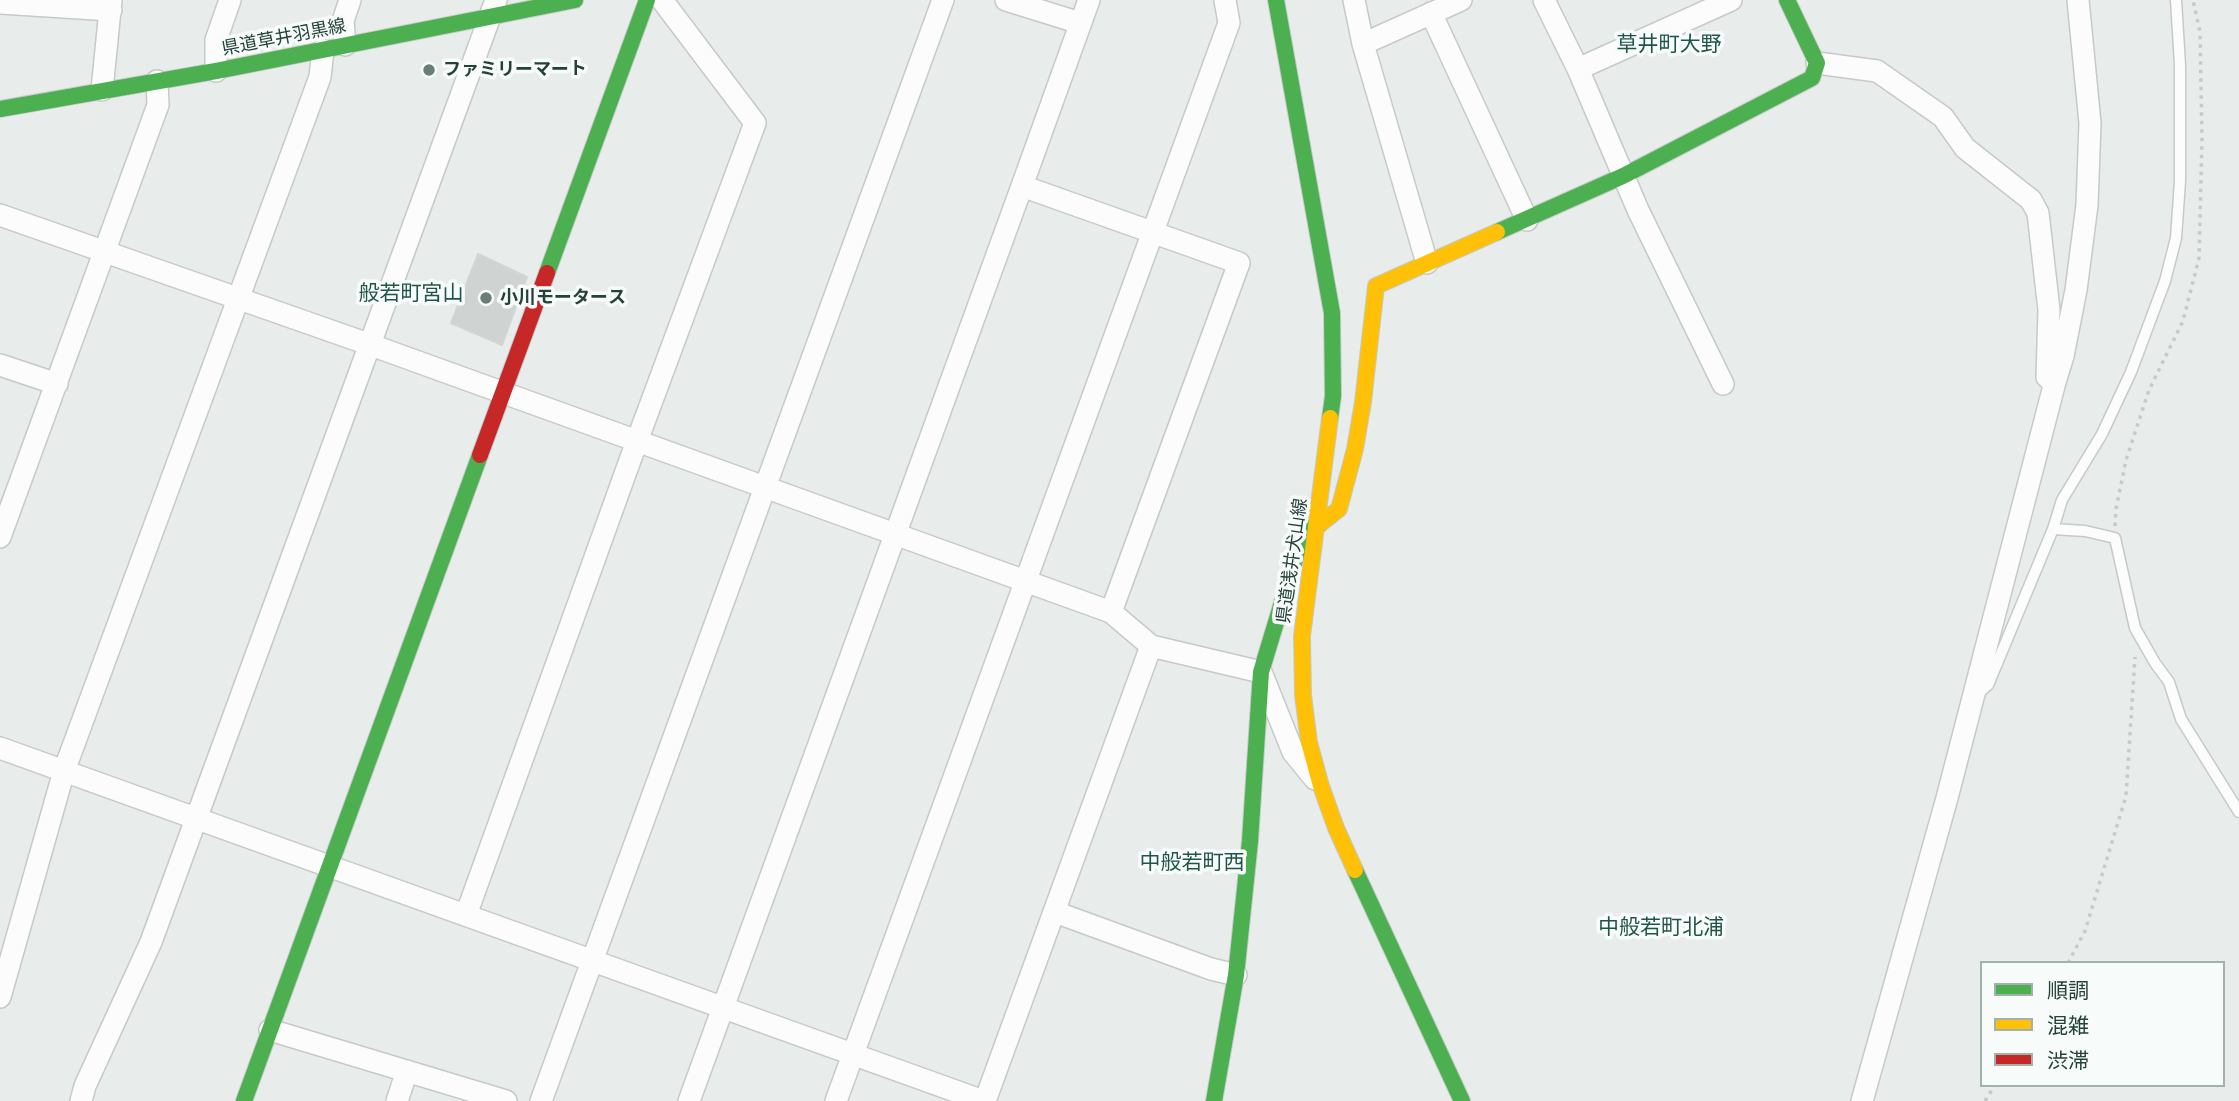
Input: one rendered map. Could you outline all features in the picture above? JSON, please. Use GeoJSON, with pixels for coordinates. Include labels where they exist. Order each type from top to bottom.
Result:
{"type":"FeatureCollection","features":[{"type":"Feature","properties":{"kind":"street"},"geometry":{"type":"LineString","coordinates":[[216,71],[216,40],[230,0]]}},
{"type":"Feature","properties":{"kind":"street"},"geometry":{"type":"LineString","coordinates":[[345,45],[343,21],[350,0]]}},
{"type":"Feature","properties":{"kind":"street","name":"県道草井羽黒線"},"geometry":{"type":"LineString","coordinates":[[0,109],[323,50],[493,8],[575,0]]}},
{"type":"Feature","properties":{"kind":"street"},"geometry":{"type":"LineString","coordinates":[[244,1101],[647,0]]}},
{"type":"Feature","properties":{"kind":"street"},"geometry":{"type":"LineString","coordinates":[[466,915],[755,123],[662,0]]}},
{"type":"Feature","properties":{"kind":"street"},"geometry":{"type":"LineString","coordinates":[[541,1101],[590,960],[943,0]]}},
{"type":"Feature","properties":{"kind":"street"},"geometry":{"type":"LineString","coordinates":[[1006,0],[1080,23]]}},
{"type":"Feature","properties":{"kind":"street"},"geometry":{"type":"LineString","coordinates":[[689,1101],[1089,0]]}},
{"type":"Feature","properties":{"kind":"street"},"geometry":{"type":"LineString","coordinates":[[836,1101],[1229,23],[1225,0]]}},
{"type":"Feature","properties":{"kind":"street","name":"県道浅井犬山線"},"geometry":{"type":"LineString","coordinates":[[1276,0],[1332,313],[1333,396],[1302,636],[1303,695],[1309,742],[1336,828],[1462,1101]]}},
{"type":"Feature","properties":{"kind":"street"},"geometry":{"type":"LineString","coordinates":[[1354,0],[1363,44],[1427,262]]}},
{"type":"Feature","properties":{"kind":"street"},"geometry":{"type":"LineString","coordinates":[[1363,44],[1461,0]]}},
{"type":"Feature","properties":{"kind":"street"},"geometry":{"type":"LineString","coordinates":[[1544,0],[1578,69],[1623,176],[1723,384]]}},
{"type":"Feature","properties":{"kind":"street"},"geometry":{"type":"LineString","coordinates":[[1578,69],[1731,0]]}},
{"type":"Feature","properties":{"kind":"street"},"geometry":{"type":"LineString","coordinates":[[1214,1101],[1236,975],[1250,841],[1261,672],[1304,530],[1318,525],[1339,509],[1355,449],[1363,402],[1376,286],[1623,176],[1812,78],[1816,63],[1787,0]]}},
{"type":"Feature","properties":{"kind":"street"},"geometry":{"type":"LineString","coordinates":[[1862,1101],[1944,811],[2009,565],[2063,356],[2076,290],[2087,205],[2090,123],[2078,0]]}},
{"type":"Feature","properties":{"kind":"street"},"geometry":{"type":"LineString","coordinates":[[0,3],[111,5],[102,90]]}},
{"type":"Feature","properties":{"kind":"street"},"geometry":{"type":"LineString","coordinates":[[81,1101],[85,1086],[151,942],[493,8]]}},
{"type":"Feature","properties":{"kind":"street"},"geometry":{"type":"LineString","coordinates":[[1431,13],[1527,219]]}},
{"type":"Feature","properties":{"kind":"street"},"geometry":{"type":"LineString","coordinates":[[0,997],[64,771],[320,76],[323,50]]}},
{"type":"Feature","properties":{"kind":"street"},"geometry":{"type":"LineString","coordinates":[[1816,63],[1877,71],[1944,117],[1965,148],[2031,200],[2038,213],[2049,310],[2047,377],[2055,382]]}},
{"type":"Feature","properties":{"kind":"street"},"geometry":{"type":"LineString","coordinates":[[0,537],[158,105],[157,80]]}},
{"type":"Feature","properties":{"kind":"street"},"geometry":{"type":"LineString","coordinates":[[1023,186],[1239,262],[1111,612]]}},
{"type":"Feature","properties":{"kind":"street"},"geometry":{"type":"LineString","coordinates":[[0,215],[371,345],[1111,612],[1151,646],[1261,672]]}},
{"type":"Feature","properties":{"kind":"street"},"geometry":{"type":"LineString","coordinates":[[0,365],[57,384]]}},
{"type":"Feature","properties":{"kind":"street"},"geometry":{"type":"LineString","coordinates":[[0,748],[984,1101],[1151,646]]}},
{"type":"Feature","properties":{"kind":"street"},"geometry":{"type":"LineString","coordinates":[[1261,672],[1293,752],[1321,786]]}},
{"type":"Feature","properties":{"kind":"street"},"geometry":{"type":"LineString","coordinates":[[1055,912],[1211,969],[1236,975]]}},
{"type":"Feature","properties":{"kind":"street"},"geometry":{"type":"LineString","coordinates":[[270,1030],[506,1101]]}},
{"type":"Feature","properties":{"kind":"street"},"geometry":{"type":"LineString","coordinates":[[397,1101],[407,1071]]}},
{"type":"Feature","properties":{"kind":"lane"},"geometry":{"type":"LineString","coordinates":[[1972,699],[1988,685],[2053,529],[2062,500],[2102,434],[2132,372],[2165,281],[2176,238],[2180,156],[2180,65],[2176,0]]}},
{"type":"Feature","properties":{"kind":"lane"},"geometry":{"type":"LineString","coordinates":[[2053,529],[2085,531],[2115,538],[2135,628],[2169,682],[2181,719],[2239,812]]}},
{"type":"Feature","properties":{"kind":"path"},"geometry":{"type":"LineString","coordinates":[[2069,961],[2085,931],[2126,796],[2135,678],[2135,628]]}},
{"type":"Feature","properties":{"kind":"building"},"geometry":{"type":"Polygon","coordinates":[[[478,254],[527,277],[502,345],[451,323],[478,254]]]}},
{"type":"Feature","properties":{"kind":"traffic: fast"},"geometry":{"type":"LineString","coordinates":[[0,109],[216,71],[575,0]]}},
{"type":"Feature","properties":{"kind":"traffic: fast"},"geometry":{"type":"LineString","coordinates":[[547,273],[647,0]]}},
{"type":"Feature","properties":{"kind":"traffic: fast"},"geometry":{"type":"LineString","coordinates":[[1276,0],[1332,313],[1333,396],[1330,418]]}},
{"type":"Feature","properties":{"kind":"traffic: fast"},"geometry":{"type":"LineString","coordinates":[[1497,232],[1623,176],[1812,78],[1817,63],[1787,0]]}},
{"type":"Feature","properties":{"kind":"traffic: fast"},"geometry":{"type":"LineString","coordinates":[[244,1101],[480,455]]}},
{"type":"Feature","properties":{"kind":"traffic: fast"},"geometry":{"type":"LineString","coordinates":[[1214,1101],[1236,975],[1250,841],[1261,672],[1304,530],[1320,524]]}},
{"type":"Feature","properties":{"kind":"traffic: fast"},"geometry":{"type":"LineString","coordinates":[[1355,870],[1462,1101]]}},
{"type":"Feature","properties":{"kind":"traffic: slow"},"geometry":{"type":"LineString","coordinates":[[1320,524],[1339,509],[1355,449],[1376,286],[1497,232]]}},
{"type":"Feature","properties":{"kind":"traffic: slow"},"geometry":{"type":"LineString","coordinates":[[1330,418],[1302,636],[1303,695],[1309,742],[1321,786],[1355,870]]}},
{"type":"Feature","properties":{"kind":"traffic: jam"},"geometry":{"type":"LineString","coordinates":[[480,455],[547,273]]}},
{"type":"Feature","properties":{"kind":"place","name":"ファミリーマート"},"geometry":{"type":"Point","coordinates":[429,70]}},
{"type":"Feature","properties":{"kind":"place","name":"小川モータース"},"geometry":{"type":"Point","coordinates":[486,298]}},
{"type":"Feature","properties":{"kind":"district","name":"草井町大野"},"geometry":{"type":"Point","coordinates":[1669,45]}},
{"type":"Feature","properties":{"kind":"district","name":"般若町宮山"},"geometry":{"type":"Point","coordinates":[411,294]}},
{"type":"Feature","properties":{"kind":"district","name":"中般若町西"},"geometry":{"type":"Point","coordinates":[1192,863]}},
{"type":"Feature","properties":{"kind":"district","name":"中般若町北浦"},"geometry":{"type":"Point","coordinates":[1661,928]}}]}
